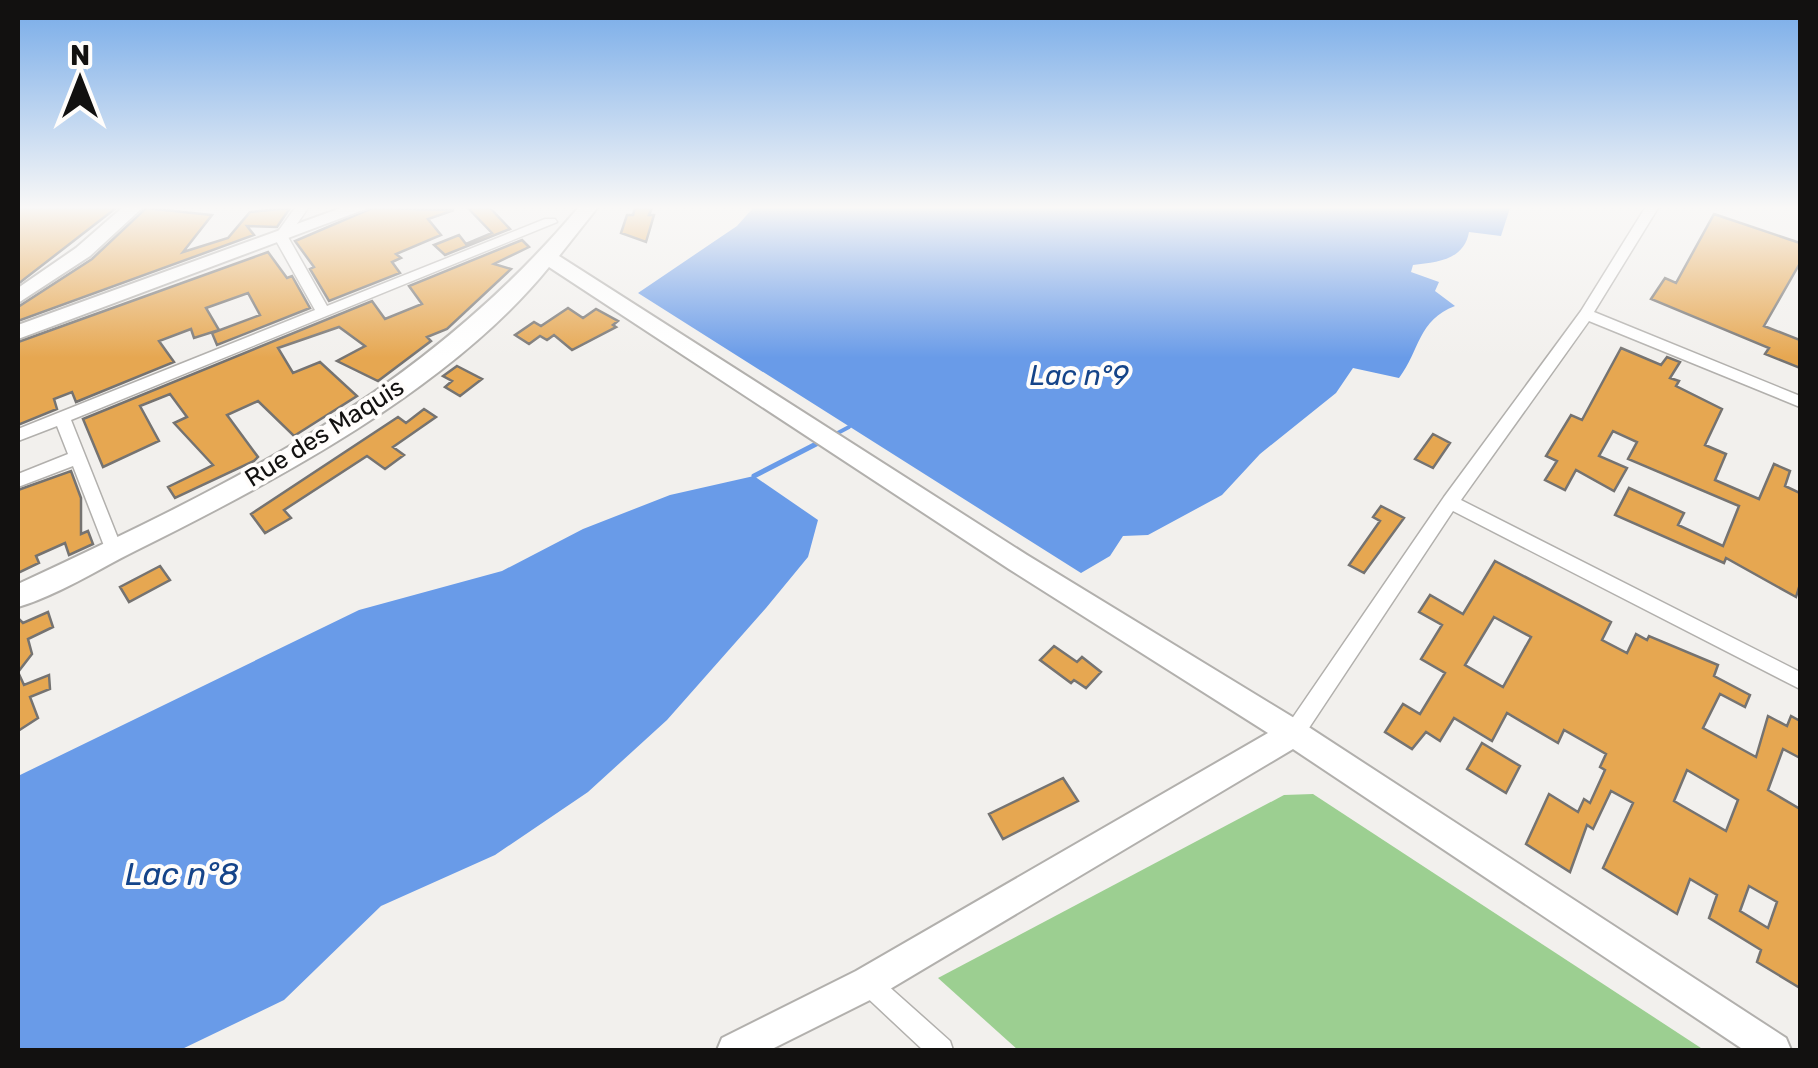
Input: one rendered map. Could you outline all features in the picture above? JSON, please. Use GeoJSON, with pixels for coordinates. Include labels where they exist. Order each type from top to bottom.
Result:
{"type":"FeatureCollection","features":[{"type":"Feature","properties":{"kind":"street"},"geometry":{"type":"LineString","coordinates":[[18,297],[75,258]]}},
{"type":"Feature","properties":{"kind":"street"},"geometry":{"type":"LineString","coordinates":[[18,332],[223,258]]}},
{"type":"Feature","properties":{"kind":"street"},"geometry":{"type":"LineString","coordinates":[[293,258],[322,311]]}},
{"type":"Feature","properties":{"kind":"street"},"geometry":{"type":"LineString","coordinates":[[18,435],[322,311],[470,258]]}},
{"type":"Feature","properties":{"kind":"street"},"geometry":{"type":"LineString","coordinates":[[549,258],[1018,562],[1294,733],[1774,1050]]}},
{"type":"Feature","properties":{"kind":"street","name":"Rue des Maquis"},"geometry":{"type":"LineString","coordinates":[[18,596],[114,551],[350,422],[442,352],[549,258]]}},
{"type":"Feature","properties":{"kind":"street"},"geometry":{"type":"LineString","coordinates":[[734,1050],[868,982],[1294,733],[1450,502],[1586,314],[1621,258]]}},
{"type":"Feature","properties":{"kind":"street"},"geometry":{"type":"LineString","coordinates":[[1586,314],[1800,402]]}},
{"type":"Feature","properties":{"kind":"street"},"geometry":{"type":"LineString","coordinates":[[62,418],[114,551]]}},
{"type":"Feature","properties":{"kind":"street"},"geometry":{"type":"LineString","coordinates":[[18,481],[78,457]]}},
{"type":"Feature","properties":{"kind":"street"},"geometry":{"type":"LineString","coordinates":[[1450,502],[1800,681]]}},
{"type":"Feature","properties":{"kind":"street"},"geometry":{"type":"LineString","coordinates":[[868,982],[941,1050]]}},
{"type":"Feature","properties":{"kind":"green space"},"geometry":{"type":"Polygon","coordinates":[[[1313,794],[1704,1050],[1018,1050],[938,978],[1284,795],[1313,794]]]}},
{"type":"Feature","properties":{"kind":"water","name":"Lac n°9"},"geometry":{"type":"Polygon","coordinates":[[[690,258],[1447,258],[1413,265],[1411,272],[1439,282],[1435,291],[1455,306],[1427,328],[1399,378],[1353,368],[1336,393],[1260,454],[1222,495],[1148,535],[1123,536],[1110,556],[1081,573],[638,293],[690,258]]]}},
{"type":"Feature","properties":{"kind":"water","name":"Lac n°8"},"geometry":{"type":"Polygon","coordinates":[[[754,476],[818,520],[808,557],[667,720],[588,792],[495,855],[381,906],[284,1000],[180,1050],[18,1050],[18,776],[359,610],[502,571],[583,529],[670,495],[754,476]]]}},
{"type":"Feature","properties":{"kind":"building"},"geometry":{"type":"Polygon","coordinates":[[[18,258],[52,258],[18,284],[18,258]]]}},
{"type":"Feature","properties":{"kind":"building"},"geometry":{"type":"Polygon","coordinates":[[[191,258],[18,321],[18,307],[92,259],[191,258]]]}},
{"type":"Feature","properties":{"kind":"building"},"geometry":{"type":"Polygon","coordinates":[[[252,258],[272,258],[287,278],[292,276],[310,308],[217,345],[212,333],[260,315],[248,293],[206,308],[219,330],[194,338],[191,329],[159,341],[174,362],[76,402],[72,392],[54,399],[57,409],[18,425],[18,342],[252,258]]]}},
{"type":"Feature","properties":{"kind":"building"},"geometry":{"type":"Polygon","coordinates":[[[307,258],[401,258],[392,262],[400,273],[329,301],[310,269],[314,267],[307,258]]]}},
{"type":"Feature","properties":{"kind":"building"},"geometry":{"type":"Polygon","coordinates":[[[478,258],[507,258],[494,264],[511,269],[447,329],[427,337],[431,341],[378,381],[337,361],[365,346],[339,327],[278,348],[293,373],[320,362],[357,396],[294,436],[258,401],[227,415],[258,457],[254,461],[175,498],[168,487],[213,465],[174,423],[187,417],[170,394],[140,406],[159,441],[103,467],[83,419],[372,301],[385,319],[422,304],[409,286],[478,258]]]}},
{"type":"Feature","properties":{"kind":"building"},"geometry":{"type":"Polygon","coordinates":[[[1690,258],[1800,258],[1764,326],[1800,340],[1800,368],[1765,354],[1769,348],[1651,299],[1665,278],[1676,283],[1690,258]]]}},
{"type":"Feature","properties":{"kind":"building"},"geometry":{"type":"Polygon","coordinates":[[[568,308],[583,318],[596,309],[618,321],[613,325],[616,327],[572,350],[554,335],[547,340],[540,336],[529,344],[515,335],[534,322],[541,326],[568,308]]]}},
{"type":"Feature","properties":{"kind":"building"},"geometry":{"type":"Polygon","coordinates":[[[1621,348],[1661,365],[1667,357],[1680,362],[1670,378],[1679,381],[1676,386],[1722,409],[1705,445],[1726,454],[1715,480],[1759,499],[1774,464],[1790,471],[1785,486],[1800,493],[1800,584],[1796,597],[1726,558],[1724,563],[1615,515],[1629,488],[1684,513],[1678,525],[1723,546],[1739,506],[1628,459],[1637,442],[1613,431],[1599,456],[1627,468],[1614,491],[1576,470],[1565,490],[1545,480],[1557,461],[1546,456],[1571,415],[1582,420],[1621,348]]]}},
{"type":"Feature","properties":{"kind":"building"},"geometry":{"type":"Polygon","coordinates":[[[457,366],[482,379],[460,396],[445,387],[452,381],[443,376],[457,366]]]}},
{"type":"Feature","properties":{"kind":"building"},"geometry":{"type":"Polygon","coordinates":[[[424,409],[436,417],[393,447],[404,455],[385,469],[367,456],[284,510],[291,518],[265,533],[251,514],[398,417],[406,423],[424,409]]]}},
{"type":"Feature","properties":{"kind":"building"},"geometry":{"type":"Polygon","coordinates":[[[1433,434],[1450,443],[1433,468],[1415,459],[1433,434]]]}},
{"type":"Feature","properties":{"kind":"building"},"geometry":{"type":"Polygon","coordinates":[[[71,471],[81,498],[81,534],[88,531],[93,544],[69,555],[65,543],[36,556],[39,563],[18,573],[18,490],[71,471]]]}},
{"type":"Feature","properties":{"kind":"building"},"geometry":{"type":"Polygon","coordinates":[[[1381,506],[1404,518],[1364,573],[1349,565],[1380,521],[1373,517],[1381,506]]]}},
{"type":"Feature","properties":{"kind":"building"},"geometry":{"type":"Polygon","coordinates":[[[1495,561],[1611,622],[1602,640],[1627,653],[1636,634],[1718,665],[1714,676],[1750,695],[1745,707],[1720,694],[1703,728],[1756,757],[1768,716],[1787,726],[1791,716],[1800,721],[1800,758],[1783,749],[1768,790],[1800,809],[1800,988],[1757,962],[1761,950],[1709,918],[1717,895],[1690,879],[1677,914],[1603,868],[1633,803],[1611,791],[1593,829],[1587,825],[1570,872],[1526,844],[1549,794],[1578,812],[1584,799],[1590,803],[1605,770],[1600,767],[1606,754],[1564,730],[1558,743],[1507,713],[1492,741],[1454,718],[1440,741],[1426,732],[1412,749],[1385,732],[1403,704],[1420,714],[1445,673],[1421,659],[1442,625],[1419,612],[1430,595],[1463,614],[1495,561]],[[1494,617],[1465,665],[1503,687],[1531,637],[1494,617]],[[1687,770],[1674,801],[1726,831],[1738,800],[1687,770]],[[1749,886],[1740,911],[1768,928],[1777,902],[1749,886]]]}},
{"type":"Feature","properties":{"kind":"building"},"geometry":{"type":"Polygon","coordinates":[[[160,566],[170,580],[129,602],[120,587],[160,566]]]}},
{"type":"Feature","properties":{"kind":"building"},"geometry":{"type":"Polygon","coordinates":[[[48,612],[53,627],[28,639],[32,654],[18,672],[18,618],[23,623],[48,612]]]}},
{"type":"Feature","properties":{"kind":"building"},"geometry":{"type":"Polygon","coordinates":[[[1054,646],[1077,662],[1082,657],[1101,672],[1086,688],[1074,680],[1071,683],[1040,660],[1054,646]]]}},
{"type":"Feature","properties":{"kind":"building"},"geometry":{"type":"Polygon","coordinates":[[[18,672],[24,685],[49,675],[50,689],[30,697],[38,718],[18,731],[18,672]]]}},
{"type":"Feature","properties":{"kind":"building"},"geometry":{"type":"Polygon","coordinates":[[[1482,743],[1520,766],[1506,793],[1467,769],[1482,743]]]}},
{"type":"Feature","properties":{"kind":"building"},"geometry":{"type":"Polygon","coordinates":[[[1063,778],[1078,801],[1003,839],[989,814],[1063,778]]]}},
{"type":"Feature","properties":{"kind":"waterway"},"geometry":{"type":"LineString","coordinates":[[834,435],[849,427]]}},
{"type":"Feature","properties":{"kind":"waterway"},"geometry":{"type":"LineString","coordinates":[[754,476],[820,442]]}}]}
